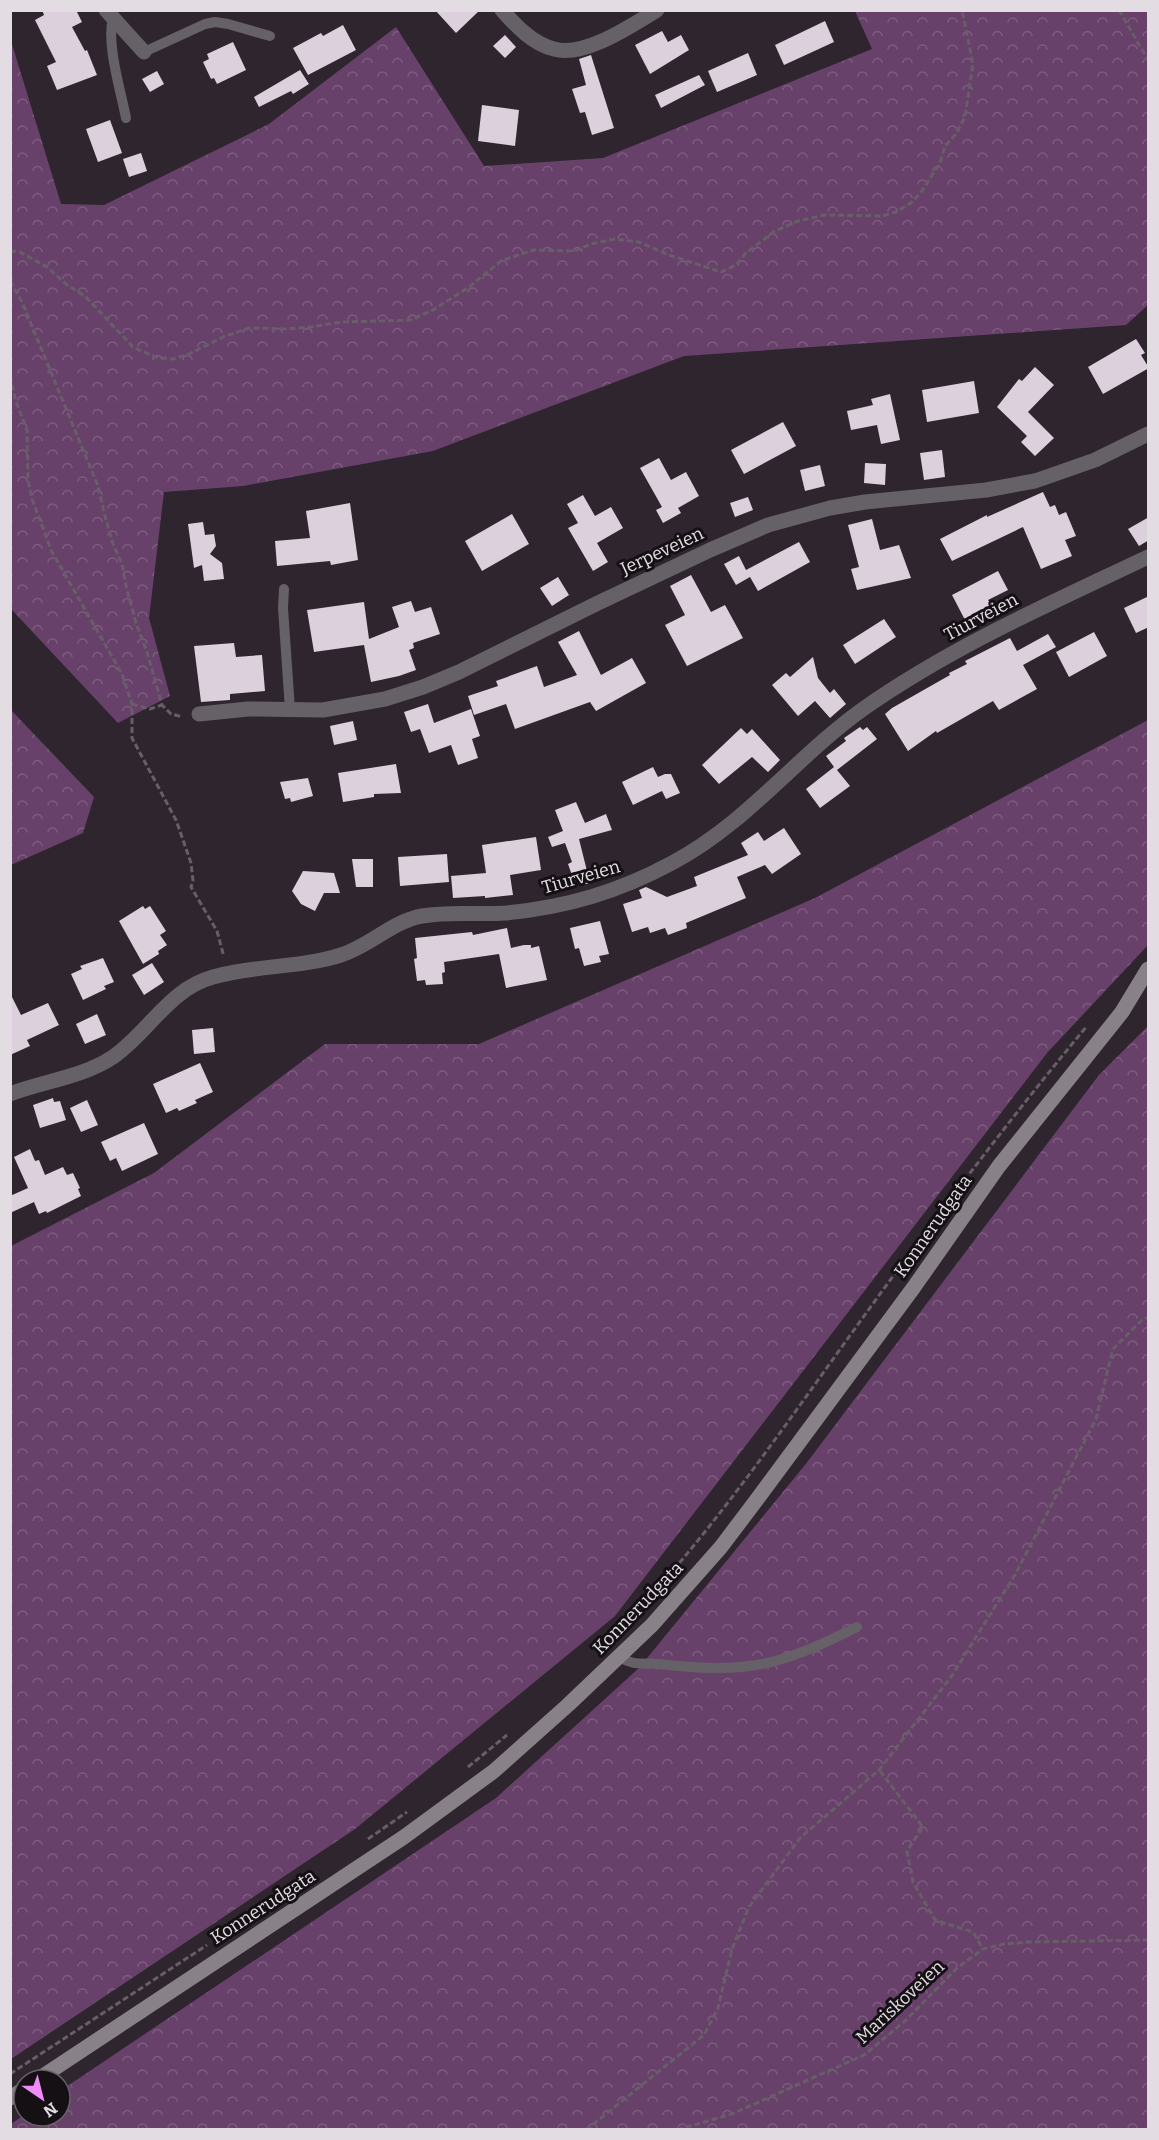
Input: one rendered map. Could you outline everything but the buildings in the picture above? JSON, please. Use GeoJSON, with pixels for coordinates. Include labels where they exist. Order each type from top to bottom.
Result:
{"type":"FeatureCollection","features":[{"type":"Feature","properties":{"kind":"main road","name":"Konnerudgata"},"geometry":{"type":"LineString","coordinates":[[55,2068],[404,1837],[494,1772],[620,1657],[683,1592],[721,1547],[914,1287],[999,1166],[1122,1012],[1149,969]]}},
{"type":"Feature","properties":{"kind":"main road","name":"Konnerudgata"},"geometry":{"type":"LineString","coordinates":[[1122,1012],[1149,988]]}},
{"type":"Feature","properties":{"kind":"street"},"geometry":{"type":"LineString","coordinates":[[502,10],[531,39],[557,51],[601,42],[657,10]]}},
{"type":"Feature","properties":{"kind":"street"},"geometry":{"type":"LineString","coordinates":[[109,15],[144,52]]}},
{"type":"Feature","properties":{"kind":"street","name":"Jerpeveien"},"geometry":{"type":"LineString","coordinates":[[199,714],[248,709],[323,710],[351,706],[423,687],[710,550],[768,525],[853,504],[986,490],[1035,481],[1095,460],[1149,434]]}},
{"type":"Feature","properties":{"kind":"street","name":"Tiurveien"},"geometry":{"type":"LineString","coordinates":[[10,1094],[93,1069],[114,1057],[159,1011],[200,982],[228,974],[341,955],[420,916],[448,913],[503,913],[554,907],[598,897],[632,884],[675,862],[706,842],[747,811],[844,724],[919,673],[1047,605],[1149,557]]}},
{"type":"Feature","properties":{"kind":"lane"},"geometry":{"type":"LineString","coordinates":[[109,15],[110,33],[126,118]]}},
{"type":"Feature","properties":{"kind":"lane"},"geometry":{"type":"LineString","coordinates":[[144,52],[205,24],[215,22],[270,36]]}},
{"type":"Feature","properties":{"kind":"lane"},"geometry":{"type":"LineString","coordinates":[[284,589],[283,608],[290,710]]}},
{"type":"Feature","properties":{"kind":"lane"},"geometry":{"type":"LineString","coordinates":[[620,1657],[630,1664],[652,1663],[705,1667],[755,1665],[788,1657],[857,1627]]}},
{"type":"Feature","properties":{"kind":"path"},"geometry":{"type":"LineString","coordinates":[[10,251],[20,252],[47,267],[66,284],[86,297],[133,347],[155,357],[173,359],[189,354],[223,336],[249,328],[286,329],[341,322],[410,320],[433,310],[469,287],[501,261],[533,250],[575,251],[615,238],[639,242],[669,255],[721,272],[736,265],[746,253],[775,231],[798,221],[825,215],[883,216],[896,212],[911,203],[922,191],[940,163],[945,146],[956,134],[965,117],[973,64],[962,10]]}},
{"type":"Feature","properties":{"kind":"path"},"geometry":{"type":"LineString","coordinates":[[1119,10],[1149,60]]}},
{"type":"Feature","properties":{"kind":"path"},"geometry":{"type":"LineString","coordinates":[[10,281],[22,302],[98,486],[113,544],[122,564],[136,623],[162,705],[171,714],[179,717],[199,714]]}},
{"type":"Feature","properties":{"kind":"path"},"geometry":{"type":"LineString","coordinates":[[10,376],[16,402],[27,430],[28,480],[32,499],[52,552],[122,674],[132,704],[132,738],[176,820],[191,863],[193,881],[191,887],[217,931],[228,974]]}},
{"type":"Feature","properties":{"kind":"path"},"geometry":{"type":"LineString","coordinates":[[132,704],[150,709],[162,705]]}},
{"type":"Feature","properties":{"kind":"path"},"geometry":{"type":"LineString","coordinates":[[596,1653],[636,1612],[703,1536],[927,1230],[1024,1103],[1094,1018]]}},
{"type":"Feature","properties":{"kind":"path"},"geometry":{"type":"LineString","coordinates":[[586,2130],[704,2035],[718,2008],[732,1949],[749,1907],[800,1838],[879,1770],[951,1677],[1016,1573],[1096,1419],[1113,1349],[1141,1321],[1149,1317]]}},
{"type":"Feature","properties":{"kind":"path"},"geometry":{"type":"LineString","coordinates":[[462,1772],[512,1730]]}},
{"type":"Feature","properties":{"kind":"path"},"geometry":{"type":"LineString","coordinates":[[879,1770],[923,1827],[907,1851],[913,1882],[935,1920],[973,1932],[983,1949]]}},
{"type":"Feature","properties":{"kind":"path"},"geometry":{"type":"LineString","coordinates":[[359,1845],[408,1811]]}},
{"type":"Feature","properties":{"kind":"path","name":"Mariskoveien"},"geometry":{"type":"LineString","coordinates":[[676,2130],[732,2114],[864,2055],[905,2020],[957,1968],[983,1949],[1028,1942],[1149,1940]]}},
{"type":"Feature","properties":{"kind":"path"},"geometry":{"type":"LineString","coordinates":[[10,2074],[210,1943]]}},
{"type":"Feature","properties":{"kind":"green space"},"geometry":{"type":"Polygon","coordinates":[[[855,11],[1148,11],[1148,305],[1126,325],[684,356],[433,451],[243,486],[164,492],[149,618],[170,696],[118,723],[11,609],[11,41],[61,204],[104,205],[269,124],[396,27],[484,166],[603,158],[872,49],[855,11]]]}},
{"type":"Feature","properties":{"kind":"green space"},"geometry":{"type":"Polygon","coordinates":[[[11,710],[94,797],[83,833],[11,865],[11,710]]]}},
{"type":"Feature","properties":{"kind":"green space"},"geometry":{"type":"Polygon","coordinates":[[[1148,720],[1148,945],[1047,1053],[615,1616],[355,1829],[11,2059],[11,1246],[154,1173],[325,1044],[479,1044],[815,898],[1148,720]]]}},
{"type":"Feature","properties":{"kind":"green space"},"geometry":{"type":"Polygon","coordinates":[[[1148,1026],[1148,2129],[11,2130],[12,2123],[12,2128],[72,2128],[72,2083],[496,1798],[639,1668],[805,1465],[1099,1075],[1148,1026]]]}}]}
